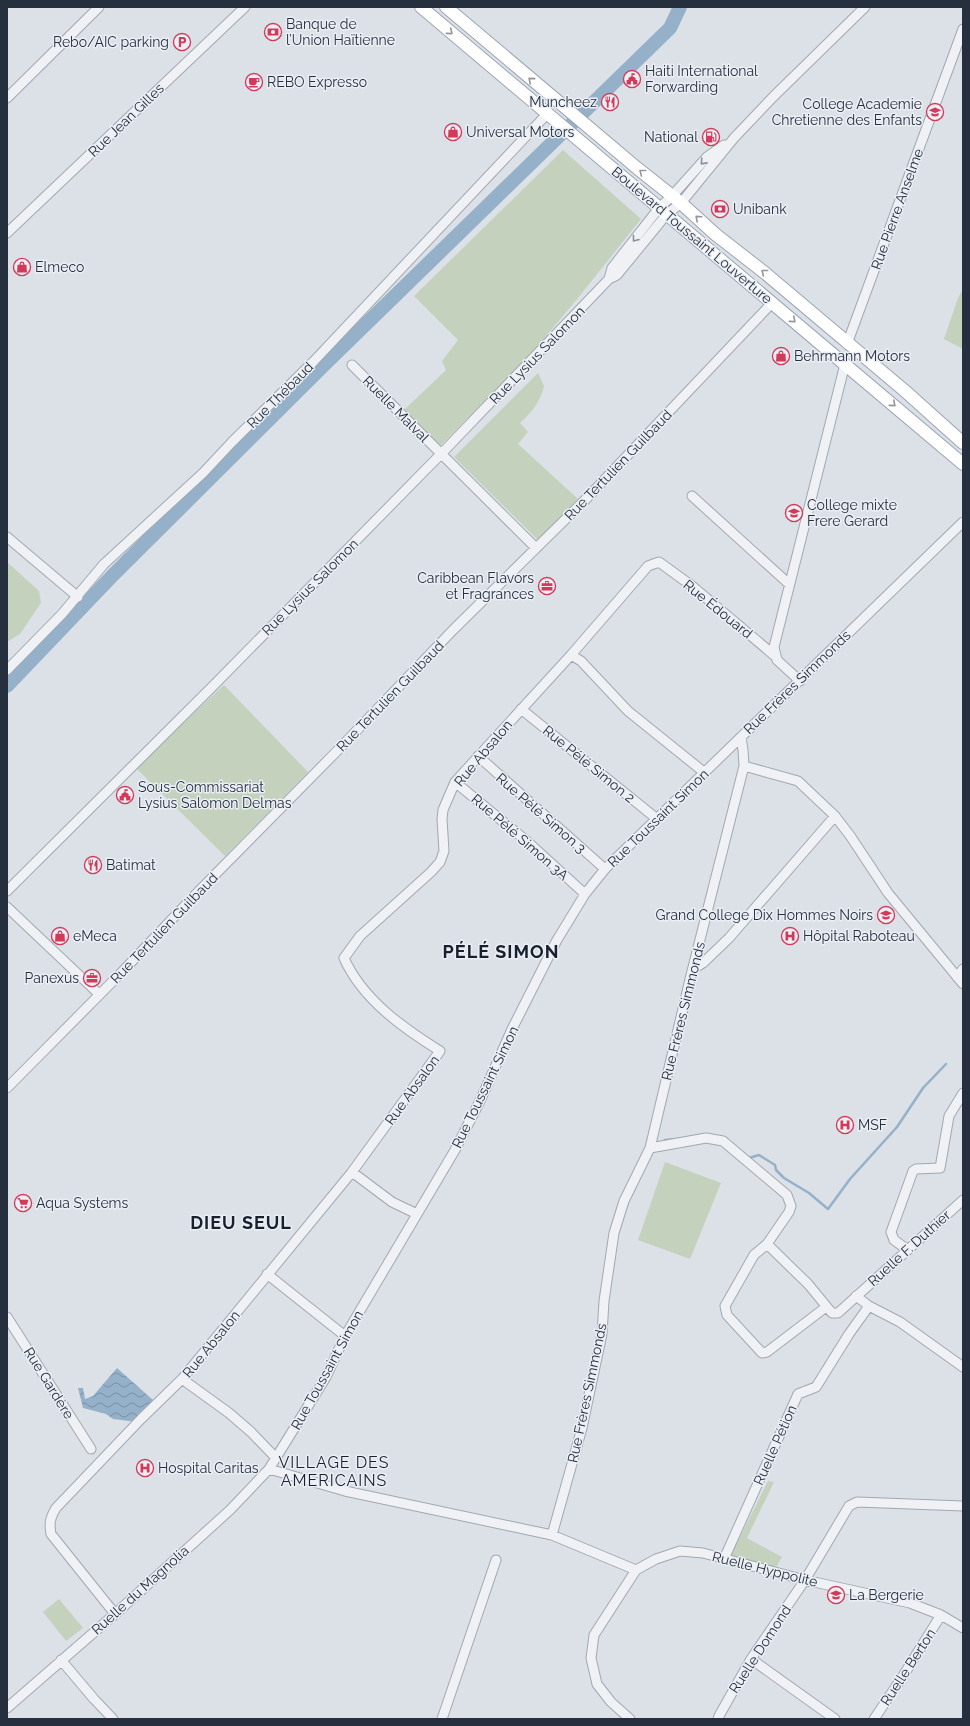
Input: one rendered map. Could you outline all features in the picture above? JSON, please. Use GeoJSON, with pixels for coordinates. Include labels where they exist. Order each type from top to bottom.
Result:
{"type":"FeatureCollection","features":[{"type":"Feature","properties":{"kind":"main road","name":"Boulevard Toussaint Louverture"},"geometry":{"type":"LineString","coordinates":[[421,7],[963,464]]}},
{"type":"Feature","properties":{"kind":"main road","name":"Boulevard Toussaint Louverture"},"geometry":{"type":"LineString","coordinates":[[451,8],[561,105],[905,391],[963,443]]}},
{"type":"Feature","properties":{"kind":"street"},"geometry":{"type":"LineString","coordinates":[[7,98],[99,7]]}},
{"type":"Feature","properties":{"kind":"street","name":"Rue Jean Gilles"},"geometry":{"type":"LineString","coordinates":[[7,233],[245,7]]}},
{"type":"Feature","properties":{"kind":"street","name":"Rue Lysius Salomon"},"geometry":{"type":"LineString","coordinates":[[7,891],[215,684],[441,454],[609,279],[612,268],[662,211],[676,200],[774,96],[865,7]]}},
{"type":"Feature","properties":{"kind":"street","name":"Rue Pierre Anselme"},"geometry":{"type":"LineString","coordinates":[[848,344],[963,29]]}},
{"type":"Feature","properties":{"kind":"street","name":"Rue Thébaud"},"geometry":{"type":"LineString","coordinates":[[7,670],[78,597],[104,564],[203,473],[232,442],[314,361],[549,116]]}},
{"type":"Feature","properties":{"kind":"street","name":"Rue Tertulien Guilbaud"},"geometry":{"type":"LineString","coordinates":[[7,1088],[344,744],[453,630],[587,498],[772,303]]}},
{"type":"Feature","properties":{"kind":"street"},"geometry":{"type":"LineString","coordinates":[[775,656],[774,647],[789,584],[845,364]]}},
{"type":"Feature","properties":{"kind":"street","name":"Ruelle Malval"},"geometry":{"type":"LineString","coordinates":[[352,365],[536,548]]}},
{"type":"Feature","properties":{"kind":"street"},"geometry":{"type":"LineString","coordinates":[[692,496],[789,584]]}},
{"type":"Feature","properties":{"kind":"street","name":"Rue Frères Simmonds"},"geometry":{"type":"LineString","coordinates":[[552,1535],[582,1428],[602,1334],[604,1302],[614,1233],[624,1201],[650,1148],[744,766],[741,737],[963,522]]}},
{"type":"Feature","properties":{"kind":"street"},"geometry":{"type":"LineString","coordinates":[[7,537],[78,597]]}},
{"type":"Feature","properties":{"kind":"street","name":"Rue Édouard"},"geometry":{"type":"LineString","coordinates":[[658,562],[692,586],[775,656],[780,663],[800,681]]}},
{"type":"Feature","properties":{"kind":"street","name":"Rue Absalon"},"geometry":{"type":"LineString","coordinates":[[115,1614],[51,1534],[49,1525],[51,1516],[56,1508],[141,1419],[182,1379],[352,1172],[440,1051],[418,1038],[376,1003],[350,970],[344,958],[360,936],[431,872],[440,862],[444,851],[442,819],[443,810],[455,782],[571,654],[648,566],[658,562]]}},
{"type":"Feature","properties":{"kind":"street"},"geometry":{"type":"LineString","coordinates":[[571,654],[581,660],[628,712],[705,773]]}},
{"type":"Feature","properties":{"kind":"street","name":"Rue Pélé Simon 2"},"geometry":{"type":"LineString","coordinates":[[521,709],[657,819]]}},
{"type":"Feature","properties":{"kind":"street","name":"Rue Toussaint Simon"},"geometry":{"type":"LineString","coordinates":[[269,1469],[326,1377],[345,1336],[455,1150],[480,1101],[512,1029],[557,940],[585,894],[605,869],[741,737]]}},
{"type":"Feature","properties":{"kind":"street","name":"Rue Pélé Simon 3"},"geometry":{"type":"LineString","coordinates":[[478,756],[605,869]]}},
{"type":"Feature","properties":{"kind":"street"},"geometry":{"type":"LineString","coordinates":[[744,766],[798,781],[835,816],[852,837],[888,893],[960,981]]}},
{"type":"Feature","properties":{"kind":"street","name":"Rue Pélé Simon 3A"},"geometry":{"type":"LineString","coordinates":[[455,782],[529,843],[585,894]]}},
{"type":"Feature","properties":{"kind":"street"},"geometry":{"type":"LineString","coordinates":[[693,969],[703,963],[729,938],[835,816]]}},
{"type":"Feature","properties":{"kind":"street"},"geometry":{"type":"LineString","coordinates":[[7,907],[99,994]]}},
{"type":"Feature","properties":{"kind":"street"},"geometry":{"type":"LineString","coordinates":[[960,981],[963,969]]}},
{"type":"Feature","properties":{"kind":"street"},"geometry":{"type":"LineString","coordinates":[[908,1250],[894,1240],[891,1232],[913,1171],[916,1169],[940,1168],[949,1116],[963,1094]]}},
{"type":"Feature","properties":{"kind":"street"},"geometry":{"type":"LineString","coordinates":[[650,1148],[706,1138],[723,1141],[787,1195],[791,1206],[789,1212],[767,1244],[754,1255],[725,1306],[727,1315],[762,1353],[767,1352],[826,1307],[808,1284],[767,1244]]}},
{"type":"Feature","properties":{"kind":"street"},"geometry":{"type":"LineString","coordinates":[[352,1172],[392,1202],[417,1214]]}},
{"type":"Feature","properties":{"kind":"street","name":"Ruelle F. Duthier"},"geometry":{"type":"LineString","coordinates":[[826,1307],[832,1313],[838,1313],[963,1200]]}},
{"type":"Feature","properties":{"kind":"street"},"geometry":{"type":"LineString","coordinates":[[268,1274],[345,1336]]}},
{"type":"Feature","properties":{"kind":"street"},"geometry":{"type":"LineString","coordinates":[[856,1296],[869,1306],[900,1322],[962,1365]]}},
{"type":"Feature","properties":{"kind":"street","name":"Ruelle Pétion"},"geometry":{"type":"LineString","coordinates":[[724,1559],[798,1394],[816,1387],[849,1334],[869,1306]]}},
{"type":"Feature","properties":{"kind":"street","name":"Rue Gardère"},"geometry":{"type":"LineString","coordinates":[[7,1317],[91,1449]]}},
{"type":"Feature","properties":{"kind":"street"},"geometry":{"type":"LineString","coordinates":[[182,1379],[229,1413],[251,1432],[276,1458]]}},
{"type":"Feature","properties":{"kind":"street"},"geometry":{"type":"LineString","coordinates":[[269,1469],[345,1491],[552,1535],[636,1570],[594,1635],[591,1658],[597,1684],[610,1702],[630,1719]]}},
{"type":"Feature","properties":{"kind":"street","name":"Ruelle du Magnolia"},"geometry":{"type":"LineString","coordinates":[[7,1708],[115,1614],[230,1510],[269,1469]]}},
{"type":"Feature","properties":{"kind":"street","name":"Ruelle Domond"},"geometry":{"type":"LineString","coordinates":[[718,1719],[751,1659],[805,1580],[852,1502],[963,1506]]}},
{"type":"Feature","properties":{"kind":"street","name":"Ruelle Hyppolite"},"geometry":{"type":"LineString","coordinates":[[636,1570],[656,1559],[680,1551],[703,1553],[805,1580],[910,1603],[941,1615],[963,1628]]}},
{"type":"Feature","properties":{"kind":"street"},"geometry":{"type":"LineString","coordinates":[[442,1719],[496,1560]]}},
{"type":"Feature","properties":{"kind":"street","name":"Ruelle Berton"},"geometry":{"type":"LineString","coordinates":[[874,1719],[941,1615]]}},
{"type":"Feature","properties":{"kind":"street"},"geometry":{"type":"LineString","coordinates":[[751,1659],[835,1719]]}},
{"type":"Feature","properties":{"kind":"street"},"geometry":{"type":"LineString","coordinates":[[62,1660],[94,1699],[113,1719]]}},
{"type":"Feature","properties":{"kind":"green space"},"geometry":{"type":"Polygon","coordinates":[[[563,150],[641,219],[532,353],[440,446],[404,410],[446,370],[442,361],[458,340],[414,296],[563,150]]]}},
{"type":"Feature","properties":{"kind":"green space"},"geometry":{"type":"Polygon","coordinates":[[[963,289],[963,349],[944,339],[958,298],[963,289]]]}},
{"type":"Feature","properties":{"kind":"green space"},"geometry":{"type":"Polygon","coordinates":[[[538,373],[544,386],[535,406],[520,423],[528,432],[518,444],[578,499],[538,540],[454,457],[538,373]]]}},
{"type":"Feature","properties":{"kind":"green space"},"geometry":{"type":"Polygon","coordinates":[[[7,562],[39,591],[41,603],[20,634],[7,642],[7,562]]]}},
{"type":"Feature","properties":{"kind":"green space"},"geometry":{"type":"Polygon","coordinates":[[[224,685],[308,772],[225,856],[135,767],[224,685]]]}},
{"type":"Feature","properties":{"kind":"green space"},"geometry":{"type":"Polygon","coordinates":[[[665,1162],[721,1183],[690,1259],[638,1240],[665,1162]]]}},
{"type":"Feature","properties":{"kind":"green space"},"geometry":{"type":"Polygon","coordinates":[[[768,1481],[774,1482],[747,1538],[782,1557],[775,1569],[730,1557],[768,1481]]]}},
{"type":"Feature","properties":{"kind":"green space"},"geometry":{"type":"Polygon","coordinates":[[[59,1599],[83,1628],[66,1641],[43,1612],[59,1599]]]}},
{"type":"Feature","properties":{"kind":"water"},"geometry":{"type":"Polygon","coordinates":[[[117,1368],[153,1400],[137,1422],[113,1419],[106,1414],[83,1408],[78,1388],[83,1388],[85,1399],[93,1396],[117,1368]]]}},
{"type":"Feature","properties":{"kind":"waterway"},"geometry":{"type":"LineString","coordinates":[[7,686],[113,575],[327,362],[670,28],[680,7]]}},
{"type":"Feature","properties":{"kind":"waterway"},"geometry":{"type":"LineString","coordinates":[[747,1157],[749,1158],[759,1155],[775,1165],[776,1170],[784,1178],[809,1193],[828,1209],[850,1179],[897,1127],[923,1088],[946,1064]]}},
{"type":"Feature","properties":{"kind":"waterway"},"geometry":{"type":"LineString","coordinates":[[665,1140],[678,1139]]}},
{"type":"Feature","properties":{"kind":"place","name":"Banque de l’Union Haïtienne"},"geometry":{"type":"Point","coordinates":[273,32]}},
{"type":"Feature","properties":{"kind":"place","name":"Rebo/AIC parking"},"geometry":{"type":"Point","coordinates":[182,42]}},
{"type":"Feature","properties":{"kind":"place","name":"Haiti International Forwarding"},"geometry":{"type":"Point","coordinates":[632,79]}},
{"type":"Feature","properties":{"kind":"place","name":"REBO Expresso"},"geometry":{"type":"Point","coordinates":[254,82]}},
{"type":"Feature","properties":{"kind":"place","name":"Muncheez"},"geometry":{"type":"Point","coordinates":[610,102]}},
{"type":"Feature","properties":{"kind":"place","name":"College Academie Chretienne des Enfants"},"geometry":{"type":"Point","coordinates":[935,112]}},
{"type":"Feature","properties":{"kind":"place","name":"Universal Motors"},"geometry":{"type":"Point","coordinates":[453,132]}},
{"type":"Feature","properties":{"kind":"place","name":"National"},"geometry":{"type":"Point","coordinates":[711,137]}},
{"type":"Feature","properties":{"kind":"place","name":"Unibank"},"geometry":{"type":"Point","coordinates":[720,209]}},
{"type":"Feature","properties":{"kind":"place","name":"Elmeco"},"geometry":{"type":"Point","coordinates":[22,267]}},
{"type":"Feature","properties":{"kind":"place","name":"Behrmann Motors"},"geometry":{"type":"Point","coordinates":[781,356]}},
{"type":"Feature","properties":{"kind":"place","name":"College mixte Frere Gerard"},"geometry":{"type":"Point","coordinates":[794,513]}},
{"type":"Feature","properties":{"kind":"place","name":"Caribbean Flavors et Fragrances"},"geometry":{"type":"Point","coordinates":[547,586]}},
{"type":"Feature","properties":{"kind":"place","name":"Sous-Commissariat Lysius Salomon Delmas"},"geometry":{"type":"Point","coordinates":[125,795]}},
{"type":"Feature","properties":{"kind":"place","name":"Batimat"},"geometry":{"type":"Point","coordinates":[93,865]}},
{"type":"Feature","properties":{"kind":"place","name":"Grand College Dix Hommes Noirs"},"geometry":{"type":"Point","coordinates":[886,915]}},
{"type":"Feature","properties":{"kind":"place","name":"eMeca"},"geometry":{"type":"Point","coordinates":[60,936]}},
{"type":"Feature","properties":{"kind":"place","name":"Hôpital Raboteau"},"geometry":{"type":"Point","coordinates":[790,936]}},
{"type":"Feature","properties":{"kind":"place","name":"Panexus"},"geometry":{"type":"Point","coordinates":[92,978]}},
{"type":"Feature","properties":{"kind":"place","name":"MSF"},"geometry":{"type":"Point","coordinates":[845,1125]}},
{"type":"Feature","properties":{"kind":"place","name":"Aqua Systems"},"geometry":{"type":"Point","coordinates":[23,1203]}},
{"type":"Feature","properties":{"kind":"place","name":"Hospital Caritas"},"geometry":{"type":"Point","coordinates":[145,1468]}},
{"type":"Feature","properties":{"kind":"place","name":"La Bergerie"},"geometry":{"type":"Point","coordinates":[836,1595]}},
{"type":"Feature","properties":{"kind":"district","name":"PÉLÉ SIMON"},"geometry":{"type":"Point","coordinates":[501,952]}},
{"type":"Feature","properties":{"kind":"district","name":"DIEU SEUL"},"geometry":{"type":"Point","coordinates":[241,1223]}},
{"type":"Feature","properties":{"kind":"district","name":"VILLAGE DES AMERICAINS"},"geometry":{"type":"Point","coordinates":[334,1471]}}]}
